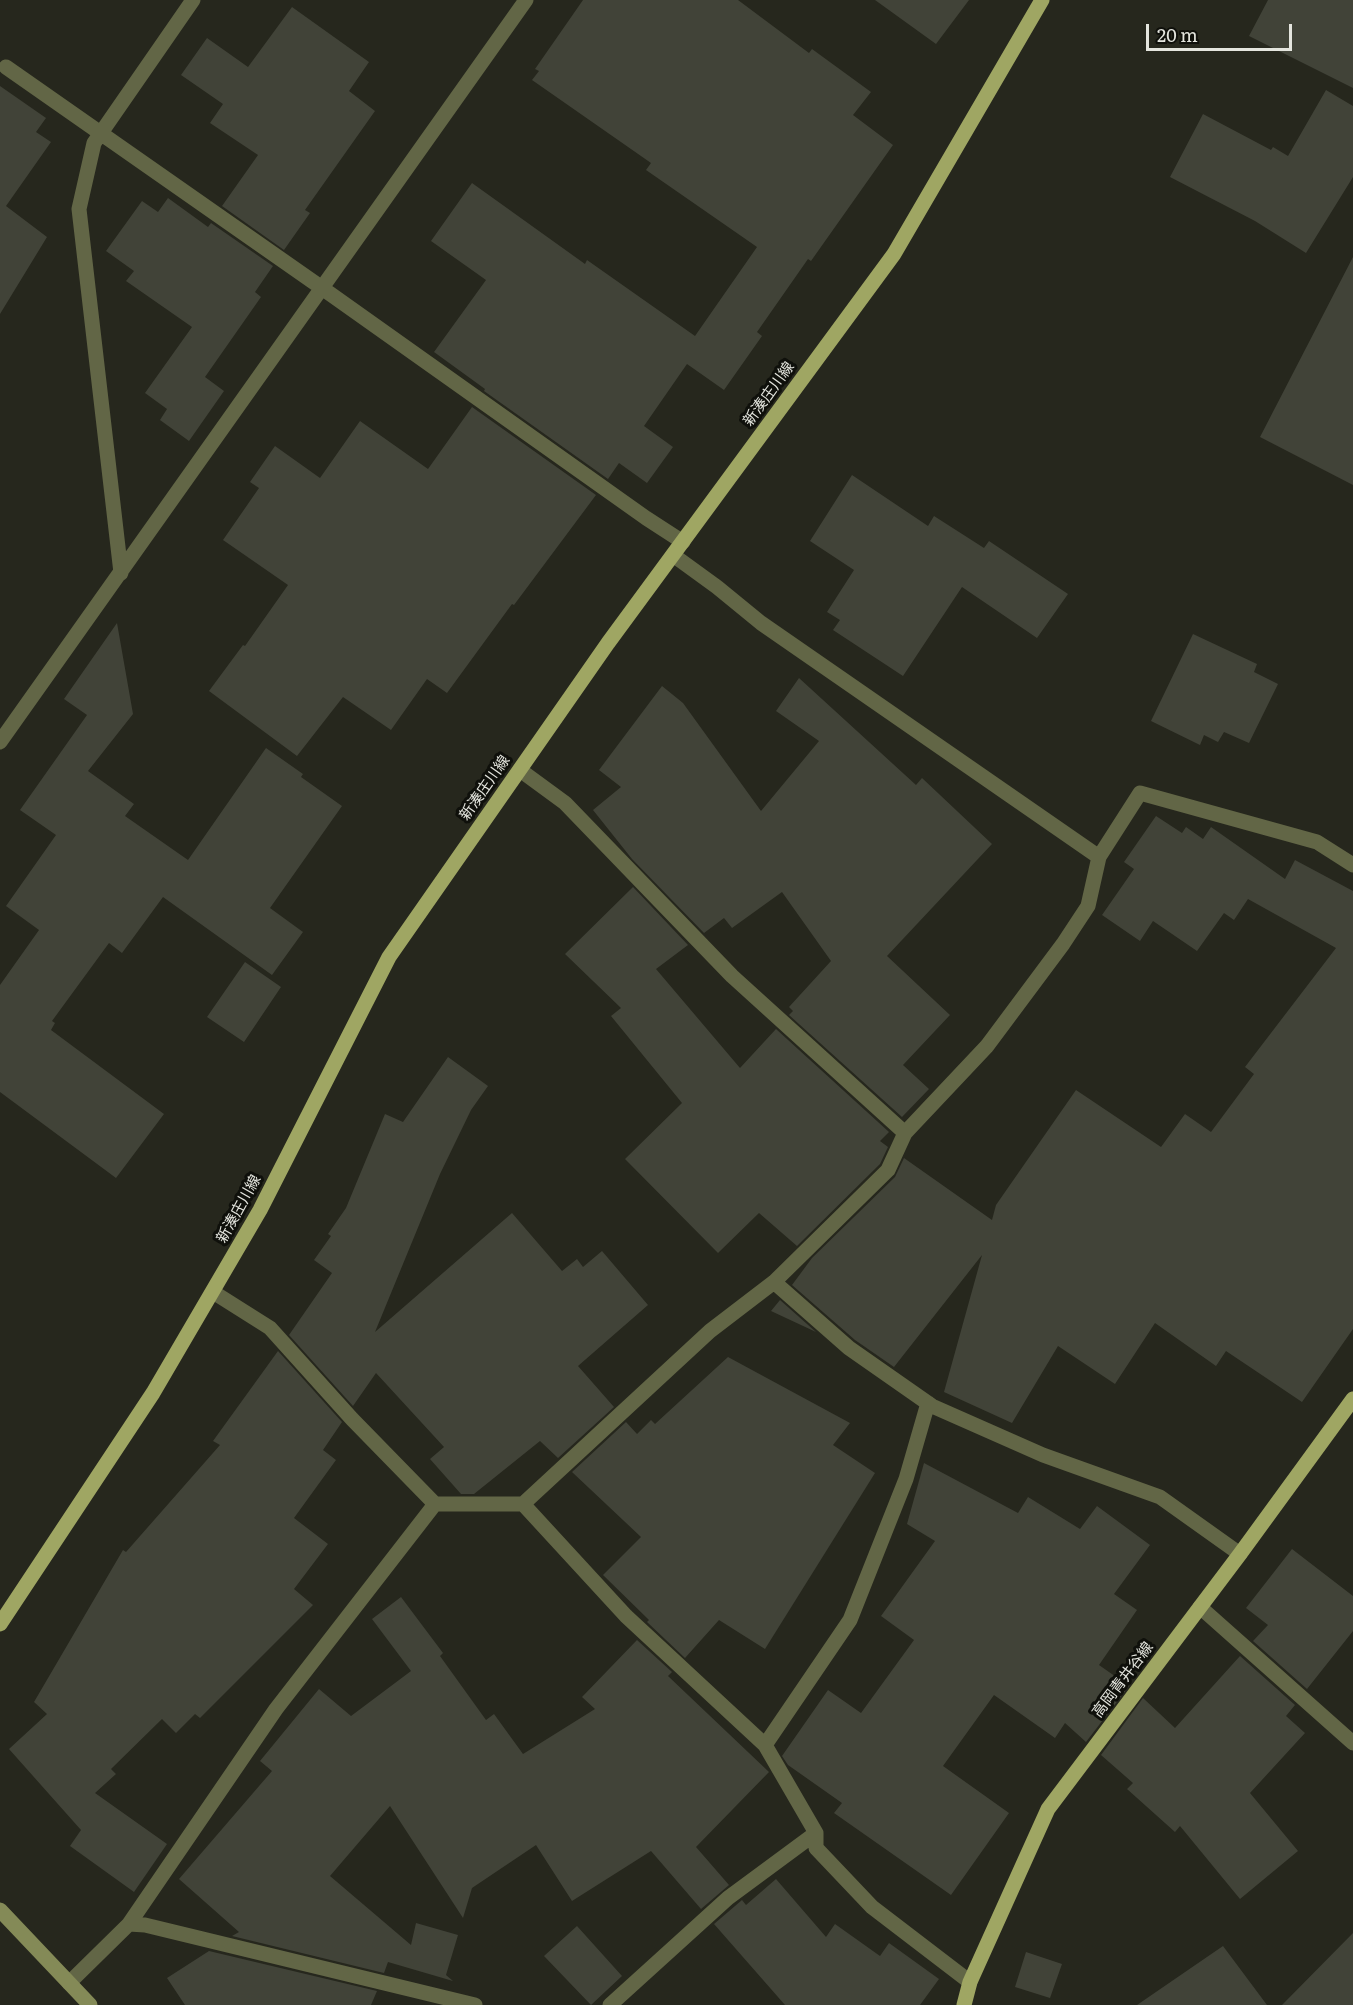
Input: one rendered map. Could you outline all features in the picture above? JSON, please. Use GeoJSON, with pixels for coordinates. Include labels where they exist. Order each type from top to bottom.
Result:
{"type":"FeatureCollection","features":[{"type":"Feature","properties":{"kind":"main road","name":"新湊庄川線"},"geometry":{"type":"LineString","coordinates":[[0,1624],[153,1393],[261,1210],[389,957],[608,643],[894,254],[1042,0]]}},
{"type":"Feature","properties":{"kind":"main road","name":"高岡青井谷線"},"geometry":{"type":"LineString","coordinates":[[964,2005],[970,1982],[1048,1809],[1240,1554],[1353,1399]]}},
{"type":"Feature","properties":{"kind":"street"},"geometry":{"type":"LineString","coordinates":[[121,573],[79,209],[93,143],[193,0]]}},
{"type":"Feature","properties":{"kind":"street"},"geometry":{"type":"LineString","coordinates":[[0,742],[526,0]]}},
{"type":"Feature","properties":{"kind":"street"},"geometry":{"type":"LineString","coordinates":[[6,67],[637,512],[683,542]]}},
{"type":"Feature","properties":{"kind":"street"},"geometry":{"type":"LineString","coordinates":[[673,555],[717,587],[761,624],[1099,857]]}},
{"type":"Feature","properties":{"kind":"street"},"geometry":{"type":"LineString","coordinates":[[520,770],[565,803],[732,976],[905,1133]]}},
{"type":"Feature","properties":{"kind":"street"},"geometry":{"type":"LineString","coordinates":[[213,1292],[270,1328],[352,1419],[435,1504],[523,1504],[710,1331],[774,1282],[888,1170],[905,1133],[987,1046],[1063,945],[1088,906],[1099,857],[1140,793],[1317,842],[1353,865]]}},
{"type":"Feature","properties":{"kind":"street"},"geometry":{"type":"LineString","coordinates":[[774,1282],[849,1348],[932,1407],[1043,1455],[1160,1497],[1240,1554]]}},
{"type":"Feature","properties":{"kind":"street"},"geometry":{"type":"LineString","coordinates":[[765,1745],[850,1620],[906,1479],[928,1403]]}},
{"type":"Feature","properties":{"kind":"street"},"geometry":{"type":"LineString","coordinates":[[69,1983],[129,1924],[276,1708],[435,1504]]}},
{"type":"Feature","properties":{"kind":"street"},"geometry":{"type":"LineString","coordinates":[[523,1504],[626,1616],[765,1745],[816,1833],[816,1848],[872,1907],[970,1982]]}},
{"type":"Feature","properties":{"kind":"street"},"geometry":{"type":"LineString","coordinates":[[1200,1607],[1353,1743]]}},
{"type":"Feature","properties":{"kind":"street"},"geometry":{"type":"LineString","coordinates":[[610,2005],[729,1898],[816,1833]]}},
{"type":"Feature","properties":{"kind":"street"},"geometry":{"type":"LineString","coordinates":[[0,1910],[90,2005]]}},
{"type":"Feature","properties":{"kind":"street"},"geometry":{"type":"LineString","coordinates":[[129,1924],[145,1925],[475,2005]]}},
{"type":"Feature","properties":{"kind":"building"},"geometry":{"type":"Polygon","coordinates":[[[583,0],[738,0],[809,53],[812,49],[871,92],[853,115],[893,145],[811,261],[808,259],[757,332],[762,336],[724,390],[687,364],[644,426],[673,447],[647,483],[619,463],[608,479],[484,391],[485,389],[434,352],[486,280],[431,241],[472,183],[585,264],[587,260],[695,336],[757,247],[646,170],[651,163],[532,80],[539,71],[535,69],[583,0]]]}},
{"type":"Feature","properties":{"kind":"building"},"geometry":{"type":"Polygon","coordinates":[[[875,0],[969,0],[936,44],[875,0]]]}},
{"type":"Feature","properties":{"kind":"building"},"geometry":{"type":"Polygon","coordinates":[[[1268,0],[1353,0],[1353,88],[1249,36],[1268,0]]]}},
{"type":"Feature","properties":{"kind":"building"},"geometry":{"type":"Polygon","coordinates":[[[292,7],[369,62],[349,91],[375,111],[305,210],[310,213],[284,250],[222,206],[258,155],[210,123],[223,104],[181,75],[207,38],[248,67],[292,7]]]}},
{"type":"Feature","properties":{"kind":"building"},"geometry":{"type":"Polygon","coordinates":[[[0,86],[46,118],[36,132],[51,142],[6,206],[47,237],[0,314],[0,86]]]}},
{"type":"Feature","properties":{"kind":"building"},"geometry":{"type":"Polygon","coordinates":[[[1326,90],[1353,106],[1353,177],[1306,253],[1255,221],[1170,177],[1203,114],[1271,150],[1273,147],[1288,156],[1326,90]]]}},
{"type":"Feature","properties":{"kind":"building"},"geometry":{"type":"Polygon","coordinates":[[[168,198],[208,227],[211,223],[273,266],[255,292],[261,297],[205,377],[224,391],[189,441],[160,420],[167,409],[145,393],[192,327],[126,281],[134,271],[106,251],[142,201],[158,212],[168,198]]]}},
{"type":"Feature","properties":{"kind":"building"},"geometry":{"type":"Polygon","coordinates":[[[1353,257],[1353,485],[1260,437],[1353,257]]]}},
{"type":"Feature","properties":{"kind":"building"},"geometry":{"type":"Polygon","coordinates":[[[472,407],[596,495],[447,693],[427,679],[391,730],[343,697],[297,756],[209,691],[243,645],[245,646],[288,585],[223,540],[259,488],[250,482],[275,446],[320,478],[360,421],[428,469],[472,407]]]}},
{"type":"Feature","properties":{"kind":"building"},"geometry":{"type":"Polygon","coordinates":[[[852,475],[928,526],[934,516],[984,548],[989,541],[1068,594],[1037,638],[962,587],[903,676],[833,630],[840,620],[827,612],[854,570],[810,541],[852,475]]]}},
{"type":"Feature","properties":{"kind":"building"},"geometry":{"type":"Polygon","coordinates":[[[117,623],[133,714],[88,771],[134,804],[125,816],[188,860],[266,748],[303,774],[301,777],[342,806],[270,908],[303,932],[272,975],[163,897],[122,953],[109,943],[52,1021],[55,1023],[51,1030],[164,1114],[116,1178],[0,1092],[0,985],[39,930],[6,906],[56,835],[20,810],[87,715],[64,699],[117,623]]]}},
{"type":"Feature","properties":{"kind":"building"},"geometry":{"type":"Polygon","coordinates":[[[1193,634],[1257,664],[1254,672],[1278,684],[1249,743],[1224,732],[1218,742],[1204,735],[1200,745],[1151,721],[1193,634]]]}},
{"type":"Feature","properties":{"kind":"building"},"geometry":{"type":"Polygon","coordinates":[[[799,678],[916,785],[922,778],[992,844],[887,956],[950,1015],[903,1065],[929,1089],[902,1117],[789,1015],[793,1011],[789,1007],[831,961],[782,892],[732,928],[724,918],[704,933],[632,859],[593,810],[621,787],[599,770],[662,686],[683,703],[761,811],[819,741],[776,711],[799,678]]]}},
{"type":"Feature","properties":{"kind":"building"},"geometry":{"type":"Polygon","coordinates":[[[1156,816],[1182,833],[1186,827],[1203,839],[1211,827],[1285,879],[1295,860],[1353,891],[1353,1329],[1302,1402],[1226,1351],[1216,1366],[1155,1323],[1115,1384],[1058,1346],[1012,1423],[944,1392],[982,1255],[894,1367],[855,1340],[792,1285],[812,1258],[895,1177],[904,1158],[992,1220],[996,1205],[1076,1090],[1161,1147],[1185,1114],[1211,1132],[1254,1074],[1245,1067],[1336,948],[1248,899],[1234,920],[1224,913],[1197,951],[1153,921],[1140,941],[1102,915],[1134,869],[1124,862],[1156,816]]]}},
{"type":"Feature","properties":{"kind":"building"},"geometry":{"type":"Polygon","coordinates":[[[633,887],[688,945],[656,969],[740,1068],[776,1029],[889,1132],[880,1141],[888,1147],[880,1164],[797,1246],[759,1213],[718,1253],[625,1159],[682,1103],[611,1016],[621,1008],[565,954],[633,887]]]}},
{"type":"Feature","properties":{"kind":"building"},"geometry":{"type":"Polygon","coordinates":[[[245,962],[281,987],[244,1042],[207,1017],[245,962]]]}},
{"type":"Feature","properties":{"kind":"building"},"geometry":{"type":"Polygon","coordinates":[[[448,1057],[488,1086],[471,1110],[440,1174],[375,1332],[512,1213],[562,1271],[577,1259],[583,1267],[602,1251],[648,1305],[578,1366],[614,1407],[558,1458],[540,1441],[474,1494],[461,1494],[430,1459],[444,1447],[376,1373],[353,1406],[289,1335],[332,1273],[314,1260],[331,1236],[328,1234],[346,1208],[385,1114],[403,1122],[448,1057]]]}},
{"type":"Feature","properties":{"kind":"building"},"geometry":{"type":"Polygon","coordinates":[[[780,1300],[816,1332],[771,1311],[780,1300]]]}},
{"type":"Feature","properties":{"kind":"building"},"geometry":{"type":"Polygon","coordinates":[[[278,1351],[342,1422],[323,1450],[336,1460],[294,1518],[328,1544],[294,1589],[313,1605],[200,1718],[195,1714],[176,1733],[162,1719],[111,1769],[116,1774],[95,1793],[167,1844],[134,1892],[70,1846],[81,1830],[9,1749],[47,1714],[34,1702],[123,1550],[126,1552],[220,1445],[213,1441],[278,1351]]]}},
{"type":"Feature","properties":{"kind":"building"},"geometry":{"type":"Polygon","coordinates":[[[728,1357],[850,1423],[833,1445],[875,1473],[765,1649],[719,1620],[685,1658],[603,1575],[641,1537],[572,1472],[626,1422],[637,1434],[651,1420],[655,1424],[728,1357]]]}},
{"type":"Feature","properties":{"kind":"building"},"geometry":{"type":"Polygon","coordinates":[[[924,1463],[1018,1513],[1028,1497],[1080,1529],[1097,1506],[1150,1545],[1114,1594],[1137,1610],[1099,1665],[1129,1686],[1086,1742],[1065,1723],[1055,1738],[994,1695],[943,1766],[1009,1813],[951,1895],[834,1813],[842,1803],[788,1765],[782,1756],[828,1690],[861,1713],[914,1640],[881,1616],[935,1541],[907,1524],[924,1463]]]}},
{"type":"Feature","properties":{"kind":"building"},"geometry":{"type":"Polygon","coordinates":[[[1292,1549],[1353,1596],[1353,1631],[1307,1689],[1253,1641],[1268,1625],[1246,1608],[1292,1549]]]}},
{"type":"Feature","properties":{"kind":"building"},"geometry":{"type":"Polygon","coordinates":[[[401,1597],[443,1653],[440,1656],[486,1720],[494,1714],[523,1754],[595,1709],[582,1697],[637,1640],[672,1672],[668,1676],[769,1772],[696,1847],[729,1885],[701,1909],[651,1851],[572,1901],[536,1845],[472,1888],[463,1918],[390,1806],[330,1876],[411,1945],[416,1923],[458,1935],[446,1975],[453,1981],[388,1962],[384,1973],[232,1936],[239,1932],[179,1879],[272,1771],[260,1761],[319,1689],[351,1716],[411,1671],[372,1619],[401,1597]]]}},
{"type":"Feature","properties":{"kind":"building"},"geometry":{"type":"Polygon","coordinates":[[[1240,1656],[1295,1705],[1286,1716],[1305,1733],[1250,1793],[1298,1851],[1240,1899],[1180,1826],[1175,1832],[1127,1789],[1133,1783],[1101,1755],[1143,1698],[1175,1728],[1240,1656]]]}},
{"type":"Feature","properties":{"kind":"building"},"geometry":{"type":"Polygon","coordinates":[[[776,1879],[826,1937],[835,1924],[880,1956],[889,1943],[939,1979],[920,2005],[785,2005],[714,1924],[742,1900],[746,1905],[776,1879]]]}},
{"type":"Feature","properties":{"kind":"building"},"geometry":{"type":"Polygon","coordinates":[[[577,1926],[622,1976],[591,2005],[544,1956],[577,1926]]]}},
{"type":"Feature","properties":{"kind":"building"},"geometry":{"type":"Polygon","coordinates":[[[1353,1933],[1353,2005],[1282,2005],[1353,1933]]]}},
{"type":"Feature","properties":{"kind":"building"},"geometry":{"type":"Polygon","coordinates":[[[1223,1946],[1267,2005],[1137,2005],[1223,1946]]]}},
{"type":"Feature","properties":{"kind":"building"},"geometry":{"type":"Polygon","coordinates":[[[209,1951],[377,1991],[371,2005],[185,2005],[167,1978],[209,1951]]]}},
{"type":"Feature","properties":{"kind":"building"},"geometry":{"type":"Polygon","coordinates":[[[1026,1952],[1062,1964],[1050,1998],[1015,1987],[1026,1952]]]}}]}
